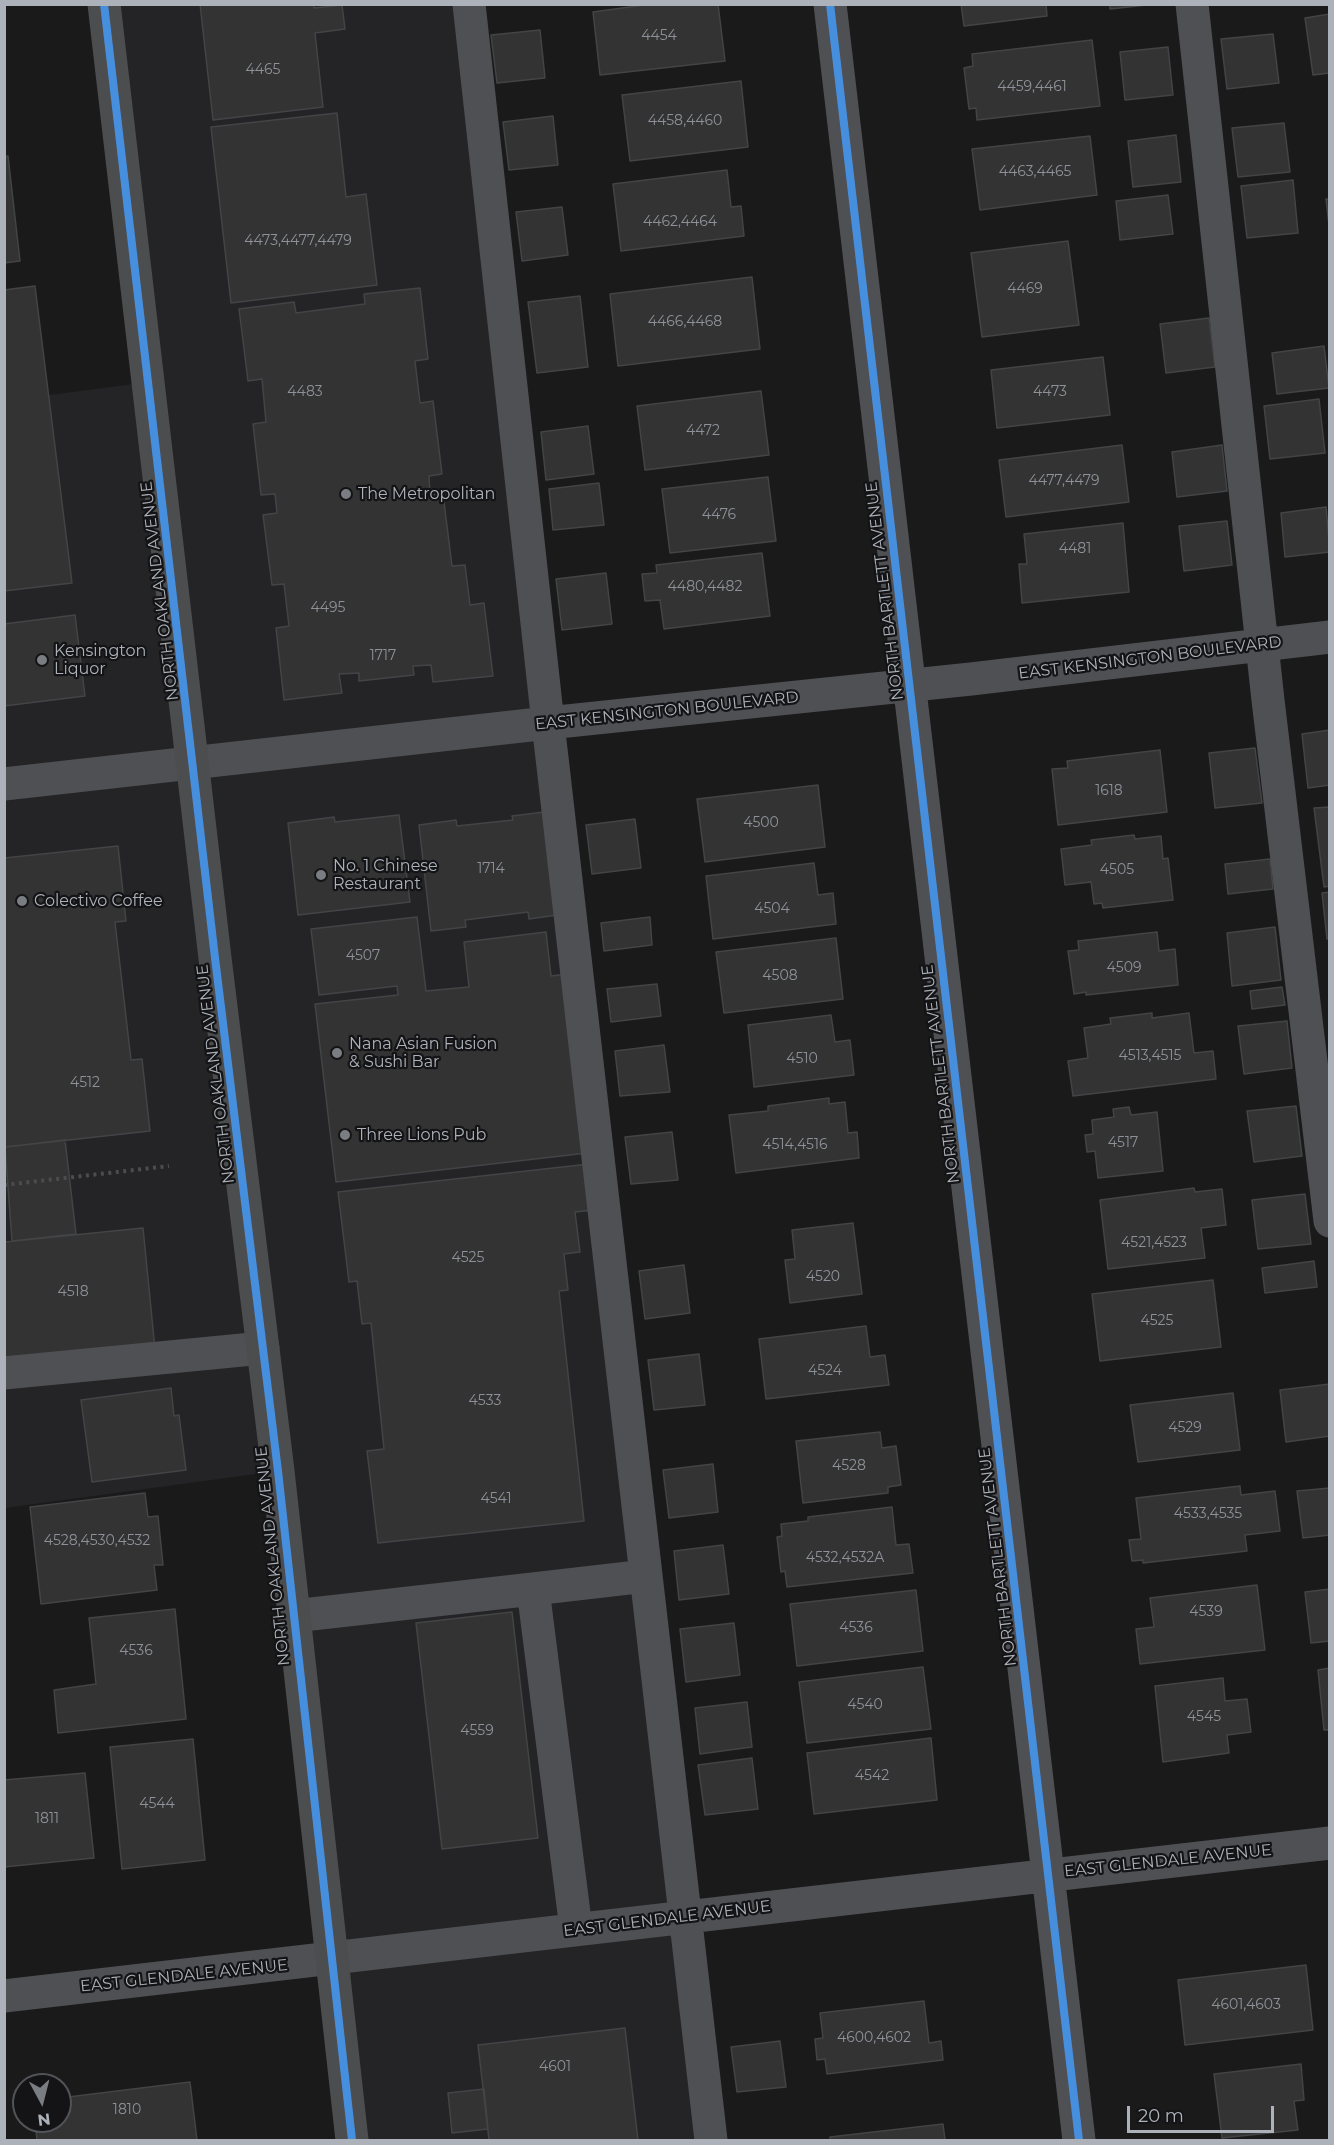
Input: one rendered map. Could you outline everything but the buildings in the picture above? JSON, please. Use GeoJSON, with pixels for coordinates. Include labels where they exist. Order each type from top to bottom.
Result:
{"type":"FeatureCollection","features":[{"type":"Feature","properties":{"kind":"main road","name":"NORTH OAKLAND AVENUE"},"geometry":{"type":"LineString","coordinates":[[104,4],[215,958],[263,1348],[352,2140]]}},
{"type":"Feature","properties":{"kind":"street"},"geometry":{"type":"LineString","coordinates":[[469,4],[548,723],[711,2140]]}},
{"type":"Feature","properties":{"kind":"street","name":"NORTH BARTLETT AVENUE"},"geometry":{"type":"LineString","coordinates":[[830,4],[1079,2140]]}},
{"type":"Feature","properties":{"kind":"street"},"geometry":{"type":"LineString","coordinates":[[1192,4],[1262,644],[1329,1221]]}},
{"type":"Feature","properties":{"kind":"street","name":"EAST KENSINGTON BOULEVARD"},"geometry":{"type":"LineString","coordinates":[[4,784],[1329,637]]}},
{"type":"Feature","properties":{"kind":"street"},"geometry":{"type":"LineString","coordinates":[[4,1373],[263,1348]]}},
{"type":"Feature","properties":{"kind":"street"},"geometry":{"type":"LineString","coordinates":[[294,1616],[646,1576]]}},
{"type":"Feature","properties":{"kind":"street"},"geometry":{"type":"LineString","coordinates":[[533,1589],[576,1929]]}},
{"type":"Feature","properties":{"kind":"street","name":"EAST GLENDALE AVENUE"},"geometry":{"type":"LineString","coordinates":[[4,1996],[1329,1843]]}},
{"type":"Feature","properties":{"kind":"path"},"geometry":{"type":"LineString","coordinates":[[4,1185],[169,1166]]}},
{"type":"Feature","properties":{"kind":"shaded area"},"geometry":{"type":"Polygon","coordinates":[[[104,5],[469,5],[711,2140],[352,2140],[278,1471],[5,1508],[4,401],[149,382],[104,5]]]}},
{"type":"Feature","properties":{"kind":"cycle path"},"geometry":{"type":"LineString","coordinates":[[104,4],[215,958],[278,1471],[352,2140]]}},
{"type":"Feature","properties":{"kind":"cycle path"},"geometry":{"type":"LineString","coordinates":[[830,4],[1079,2140]]}},
{"type":"Feature","properties":{"kind":"place","name":"The Metropolitan"},"geometry":{"type":"Point","coordinates":[346,494]}},
{"type":"Feature","properties":{"kind":"place","name":"Kensington Liquor"},"geometry":{"type":"Point","coordinates":[42,660]}},
{"type":"Feature","properties":{"kind":"place","name":"No. 1 Chinese Restaurant"},"geometry":{"type":"Point","coordinates":[321,875]}},
{"type":"Feature","properties":{"kind":"place","name":"Colectivo Coffee"},"geometry":{"type":"Point","coordinates":[22,901]}},
{"type":"Feature","properties":{"kind":"place","name":"Nana Asian Fusion & Sushi Bar"},"geometry":{"type":"Point","coordinates":[337,1053]}},
{"type":"Feature","properties":{"kind":"place","name":"Three Lions Pub"},"geometry":{"type":"Point","coordinates":[345,1135]}}]}
